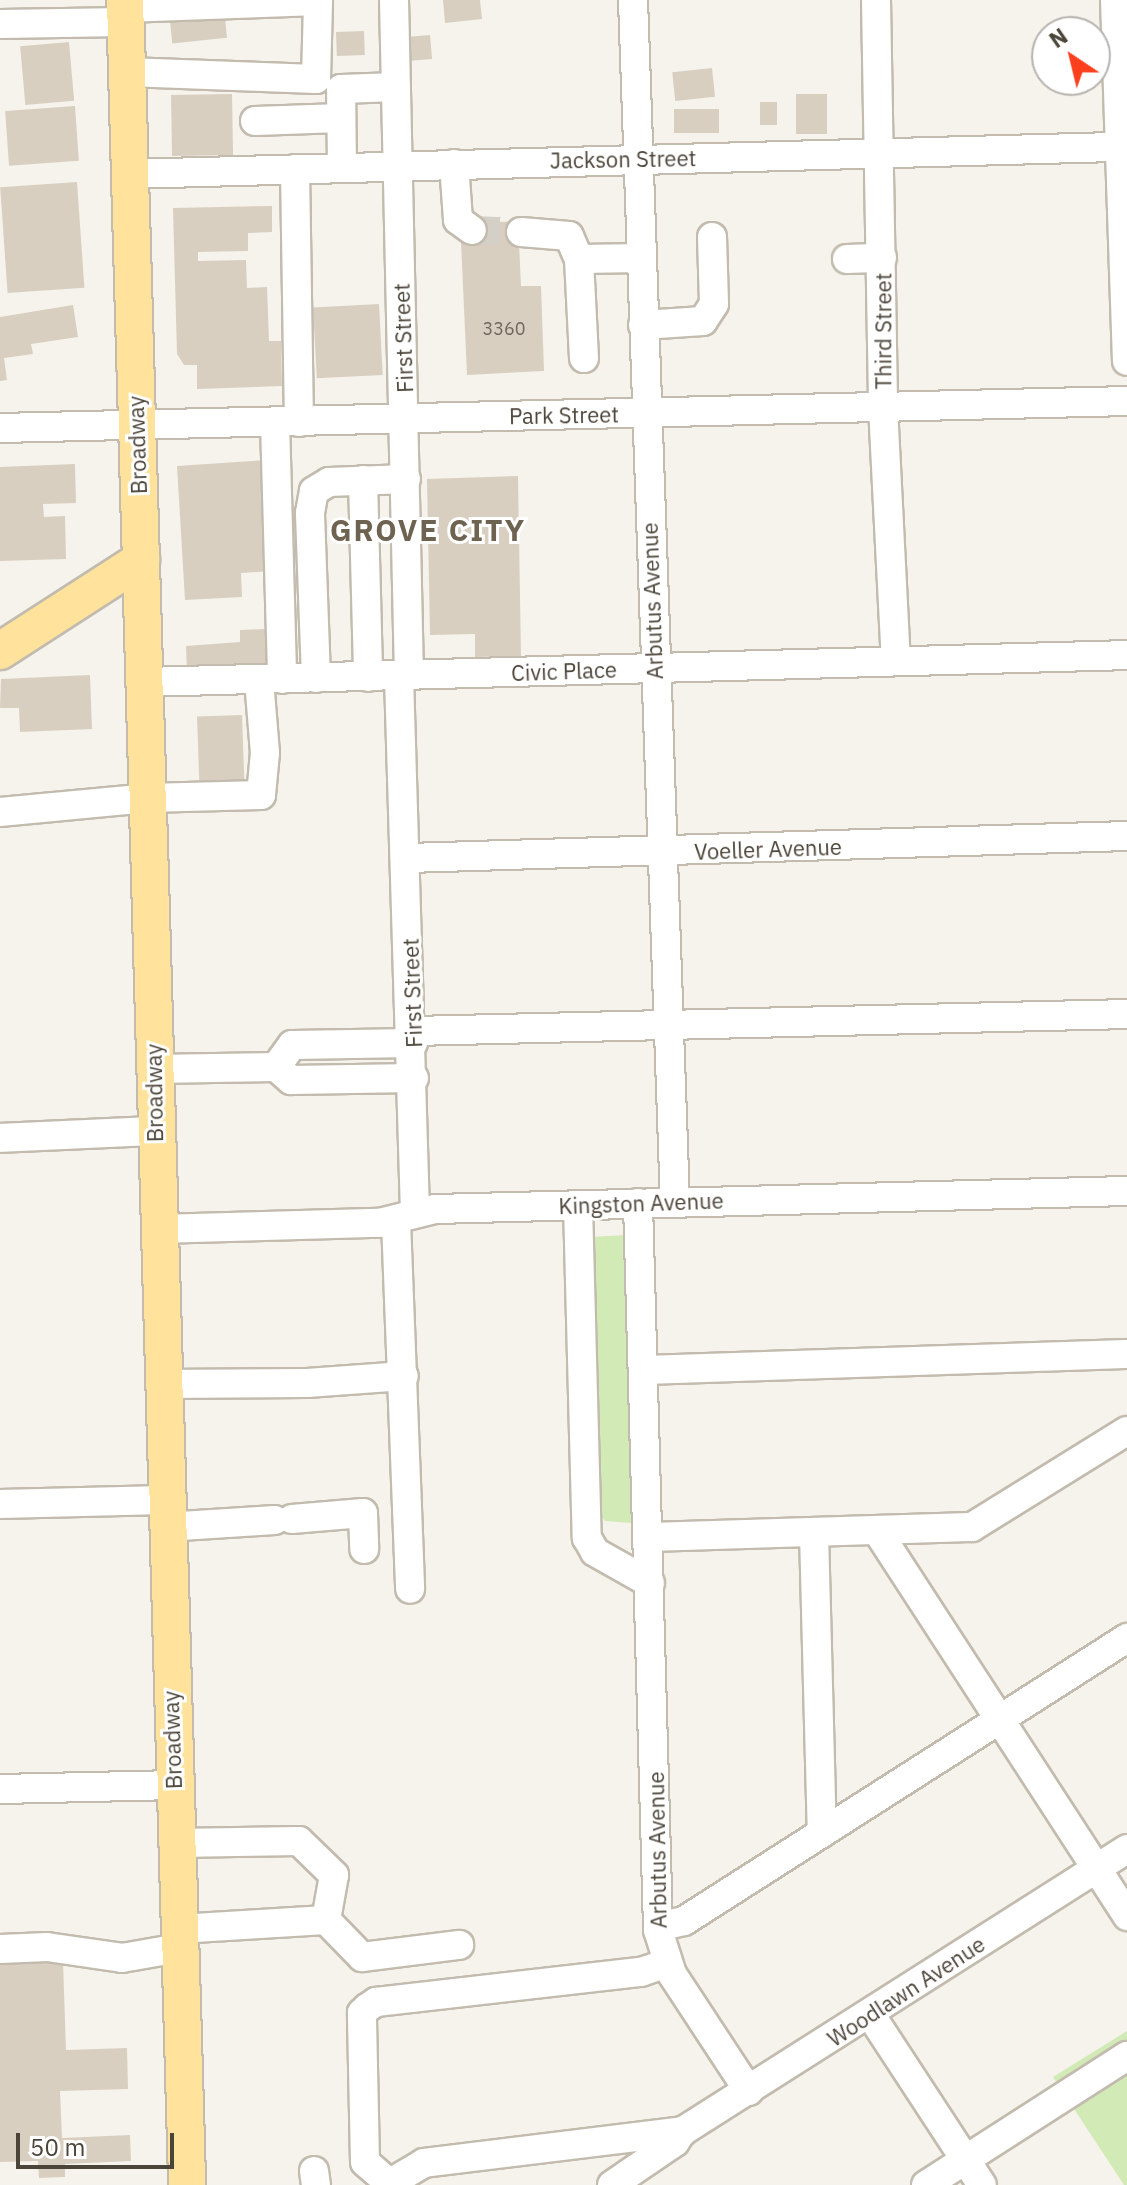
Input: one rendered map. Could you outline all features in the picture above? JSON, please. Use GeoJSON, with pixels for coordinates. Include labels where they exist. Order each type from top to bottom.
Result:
{"type":"FeatureCollection","features":[{"type":"Feature","properties":{"kind":"main road","name":"Broadway"},"geometry":{"type":"LineString","coordinates":[[125,10],[145,682],[164,1513],[187,2185]]}},
{"type":"Feature","properties":{"kind":"main road"},"geometry":{"type":"LineString","coordinates":[[0,651],[141,560]]}},
{"type":"Feature","properties":{"kind":"street"},"geometry":{"type":"LineString","coordinates":[[0,24],[125,10],[318,0],[328,84],[341,118],[342,167]]}},
{"type":"Feature","properties":{"kind":"street","name":"First Street"},"geometry":{"type":"LineString","coordinates":[[394,0],[405,419],[404,676],[414,1078],[406,1217],[404,1376],[410,1589]]}},
{"type":"Feature","properties":{"kind":"street","name":"Arbutus Avenue"},"geometry":{"type":"LineString","coordinates":[[633,0],[675,1202]]}},
{"type":"Feature","properties":{"kind":"street","name":"Third Street"},"geometry":{"type":"LineString","coordinates":[[876,0],[883,407],[896,661]]}},
{"type":"Feature","properties":{"kind":"street"},"geometry":{"type":"LineString","coordinates":[[1115,0],[1117,147],[1127,361]]}},
{"type":"Feature","properties":{"kind":"street"},"geometry":{"type":"LineString","coordinates":[[127,72],[267,77],[396,87]]}},
{"type":"Feature","properties":{"kind":"street"},"geometry":{"type":"LineString","coordinates":[[255,121],[341,118]]}},
{"type":"Feature","properties":{"kind":"street","name":"Jackson Street"},"geometry":{"type":"LineString","coordinates":[[129,174],[1117,147]]}},
{"type":"Feature","properties":{"kind":"street"},"geometry":{"type":"LineString","coordinates":[[454,164],[458,220],[472,230]]}},
{"type":"Feature","properties":{"kind":"street"},"geometry":{"type":"LineString","coordinates":[[0,812],[147,798],[261,795],[287,422],[295,169]]}},
{"type":"Feature","properties":{"kind":"street"},"geometry":{"type":"LineString","coordinates":[[521,232],[569,236],[579,259],[584,358]]}},
{"type":"Feature","properties":{"kind":"street"},"geometry":{"type":"LineString","coordinates":[[643,325],[703,321],[714,304],[712,237]]}},
{"type":"Feature","properties":{"kind":"street"},"geometry":{"type":"LineString","coordinates":[[579,259],[642,258]]}},
{"type":"Feature","properties":{"kind":"street"},"geometry":{"type":"LineString","coordinates":[[847,259],[882,258]]}},
{"type":"Feature","properties":{"kind":"street","name":"Park Street"},"geometry":{"type":"LineString","coordinates":[[0,428],[1127,401]]}},
{"type":"Feature","properties":{"kind":"street"},"geometry":{"type":"LineString","coordinates":[[316,678],[310,513],[314,491],[329,482],[406,479]]}},
{"type":"Feature","properties":{"kind":"street"},"geometry":{"type":"LineString","coordinates":[[363,480],[368,677]]}},
{"type":"Feature","properties":{"kind":"street","name":"Civic Place"},"geometry":{"type":"LineString","coordinates":[[145,682],[1127,655]]}},
{"type":"Feature","properties":{"kind":"street","name":"Voeller Avenue"},"geometry":{"type":"LineString","coordinates":[[408,858],[1127,836]]}},
{"type":"Feature","properties":{"kind":"street"},"geometry":{"type":"LineString","coordinates":[[276,1067],[292,1045],[413,1037],[1127,1014]]}},
{"type":"Feature","properties":{"kind":"street"},"geometry":{"type":"LineString","coordinates":[[153,1069],[276,1067],[291,1080],[414,1078]]}},
{"type":"Feature","properties":{"kind":"street"},"geometry":{"type":"LineString","coordinates":[[0,1138],[155,1131]]}},
{"type":"Feature","properties":{"kind":"street","name":"Kingston Avenue"},"geometry":{"type":"LineString","coordinates":[[158,1229],[578,1205],[1127,1191]]}},
{"type":"Feature","properties":{"kind":"street","name":"Arbutus Avenue"},"geometry":{"type":"LineString","coordinates":[[638,1203],[658,1927],[667,1963],[749,2091]]}},
{"type":"Feature","properties":{"kind":"street"},"geometry":{"type":"LineString","coordinates":[[578,1205],[587,1538],[600,1556],[650,1583]]}},
{"type":"Feature","properties":{"kind":"street"},"geometry":{"type":"LineString","coordinates":[[644,1370],[1127,1354]]}},
{"type":"Feature","properties":{"kind":"street"},"geometry":{"type":"LineString","coordinates":[[161,1384],[307,1383],[404,1376]]}},
{"type":"Feature","properties":{"kind":"street"},"geometry":{"type":"LineString","coordinates":[[648,1537],[972,1527],[1127,1431]]}},
{"type":"Feature","properties":{"kind":"street"},"geometry":{"type":"LineString","coordinates":[[0,1504],[283,1519],[363,1513],[364,1549]]}},
{"type":"Feature","properties":{"kind":"street"},"geometry":{"type":"LineString","coordinates":[[878,1532],[1127,1916]]}},
{"type":"Feature","properties":{"kind":"street"},"geometry":{"type":"LineString","coordinates":[[814,1533],[822,1833]]}},
{"type":"Feature","properties":{"kind":"street"},"geometry":{"type":"LineString","coordinates":[[658,1927],[684,1921],[1127,1638]]}},
{"type":"Feature","properties":{"kind":"street"},"geometry":{"type":"LineString","coordinates":[[0,1789],[173,1785]]}},
{"type":"Feature","properties":{"kind":"street"},"geometry":{"type":"LineString","coordinates":[[175,1843],[299,1841],[334,1875],[326,1920]]}},
{"type":"Feature","properties":{"kind":"street","name":"Woodlawn Avenue"},"geometry":{"type":"LineString","coordinates":[[612,2185],[675,2142],[683,2131],[1127,1849]]}},
{"type":"Feature","properties":{"kind":"street"},"geometry":{"type":"LineString","coordinates":[[0,1949],[47,1947],[122,1958],[179,1938],[326,1920]]}},
{"type":"Feature","properties":{"kind":"street"},"geometry":{"type":"LineString","coordinates":[[326,1920],[362,1957],[459,1945]]}},
{"type":"Feature","properties":{"kind":"street"},"geometry":{"type":"LineString","coordinates":[[387,2184],[365,2162],[362,2013],[367,2008],[376,2002],[641,1972],[667,1963]]}},
{"type":"Feature","properties":{"kind":"street"},"geometry":{"type":"LineString","coordinates":[[870,2014],[982,2185]]}},
{"type":"Feature","properties":{"kind":"street"},"geometry":{"type":"LineString","coordinates":[[926,2185],[1127,2056]]}},
{"type":"Feature","properties":{"kind":"street","name":"Woodlawn Avenue"},"geometry":{"type":"LineString","coordinates":[[387,2184],[424,2163],[683,2131]]}},
{"type":"Feature","properties":{"kind":"green space"},"geometry":{"type":"Polygon","coordinates":[[[627,1235],[635,1511],[631,1523],[605,1521],[593,1504],[589,1237],[627,1235]]]}},
{"type":"Feature","properties":{"kind":"green space"},"geometry":{"type":"Polygon","coordinates":[[[1127,2031],[1127,2185],[1124,2185],[1053,2077],[1127,2031]]]}},
{"type":"Feature","properties":{"kind":"building"},"geometry":{"type":"Polygon","coordinates":[[[443,0],[480,0],[482,19],[445,23],[443,0]]]}},
{"type":"Feature","properties":{"kind":"building"},"geometry":{"type":"Polygon","coordinates":[[[224,9],[227,38],[172,44],[169,15],[224,9]]]}},
{"type":"Feature","properties":{"kind":"building"},"geometry":{"type":"Polygon","coordinates":[[[364,31],[365,55],[337,56],[336,32],[364,31]]]}},
{"type":"Feature","properties":{"kind":"building"},"geometry":{"type":"Polygon","coordinates":[[[430,35],[432,59],[411,61],[409,37],[430,35]]]}},
{"type":"Feature","properties":{"kind":"building"},"geometry":{"type":"Polygon","coordinates":[[[69,42],[74,101],[25,105],[20,46],[69,42]]]}},
{"type":"Feature","properties":{"kind":"building"},"geometry":{"type":"Polygon","coordinates":[[[712,68],[715,97],[675,101],[672,72],[712,68]]]}},
{"type":"Feature","properties":{"kind":"building"},"geometry":{"type":"Polygon","coordinates":[[[232,94],[233,155],[172,156],[171,95],[232,94]]]}},
{"type":"Feature","properties":{"kind":"building"},"geometry":{"type":"Polygon","coordinates":[[[796,94],[827,94],[827,134],[796,134],[796,94]]]}},
{"type":"Feature","properties":{"kind":"building"},"geometry":{"type":"Polygon","coordinates":[[[760,102],[777,102],[777,125],[760,125],[760,102]]]}},
{"type":"Feature","properties":{"kind":"building"},"geometry":{"type":"Polygon","coordinates":[[[75,106],[79,161],[9,166],[5,111],[75,106]]]}},
{"type":"Feature","properties":{"kind":"building"},"geometry":{"type":"Polygon","coordinates":[[[674,109],[719,109],[719,133],[674,133],[674,109]]]}},
{"type":"Feature","properties":{"kind":"building"},"geometry":{"type":"Polygon","coordinates":[[[77,182],[84,288],[8,293],[0,187],[77,182]]]}},
{"type":"Feature","properties":{"kind":"building"},"geometry":{"type":"Polygon","coordinates":[[[272,206],[272,232],[248,233],[248,251],[198,252],[198,261],[246,260],[247,288],[267,287],[269,341],[281,341],[282,386],[197,389],[197,365],[184,365],[177,354],[173,208],[272,206]]]}},
{"type":"Feature","properties":{"kind":"building"},"geometry":{"type":"Polygon","coordinates":[[[518,221],[521,286],[541,286],[544,371],[467,375],[461,242],[477,241],[476,223],[518,221]]]}},
{"type":"Feature","properties":{"kind":"building"},"geometry":{"type":"Polygon","coordinates":[[[379,304],[383,375],[317,378],[313,307],[379,304]]]}},
{"type":"Feature","properties":{"kind":"building"},"geometry":{"type":"Polygon","coordinates":[[[73,305],[78,337],[31,344],[33,354],[4,358],[7,380],[0,381],[0,317],[73,305]]]}},
{"type":"Feature","properties":{"kind":"building"},"geometry":{"type":"Polygon","coordinates":[[[266,460],[272,571],[241,573],[242,597],[185,600],[177,466],[266,460]]]}},
{"type":"Feature","properties":{"kind":"building"},"geometry":{"type":"Polygon","coordinates":[[[75,464],[76,503],[43,504],[44,517],[65,516],[66,559],[0,561],[0,467],[75,464]]]}},
{"type":"Feature","properties":{"kind":"building"},"geometry":{"type":"Polygon","coordinates":[[[518,476],[521,656],[475,657],[475,634],[430,635],[427,479],[518,476]]]}},
{"type":"Feature","properties":{"kind":"building"},"geometry":{"type":"Polygon","coordinates":[[[265,629],[268,666],[187,671],[186,646],[240,642],[240,630],[265,629]]]}},
{"type":"Feature","properties":{"kind":"building"},"geometry":{"type":"Polygon","coordinates":[[[90,675],[92,729],[20,732],[19,708],[0,708],[1,679],[90,675]]]}},
{"type":"Feature","properties":{"kind":"building"},"geometry":{"type":"Polygon","coordinates":[[[242,715],[244,781],[199,783],[197,717],[242,715]]]}},
{"type":"Feature","properties":{"kind":"building"},"geometry":{"type":"Polygon","coordinates":[[[63,1961],[66,2050],[127,2048],[128,2089],[60,2091],[62,2138],[130,2135],[131,2161],[65,2164],[65,2177],[39,2178],[38,2161],[0,2162],[0,1964],[63,1961]]]}},
{"type":"Feature","properties":{"kind":"tunnel"},"geometry":{"type":"LineString","coordinates":[[472,230],[521,232]]}},
{"type":"Feature","properties":{"kind":"district","name":"GROVE CITY"},"geometry":{"type":"Point","coordinates":[428,530]}}]}
